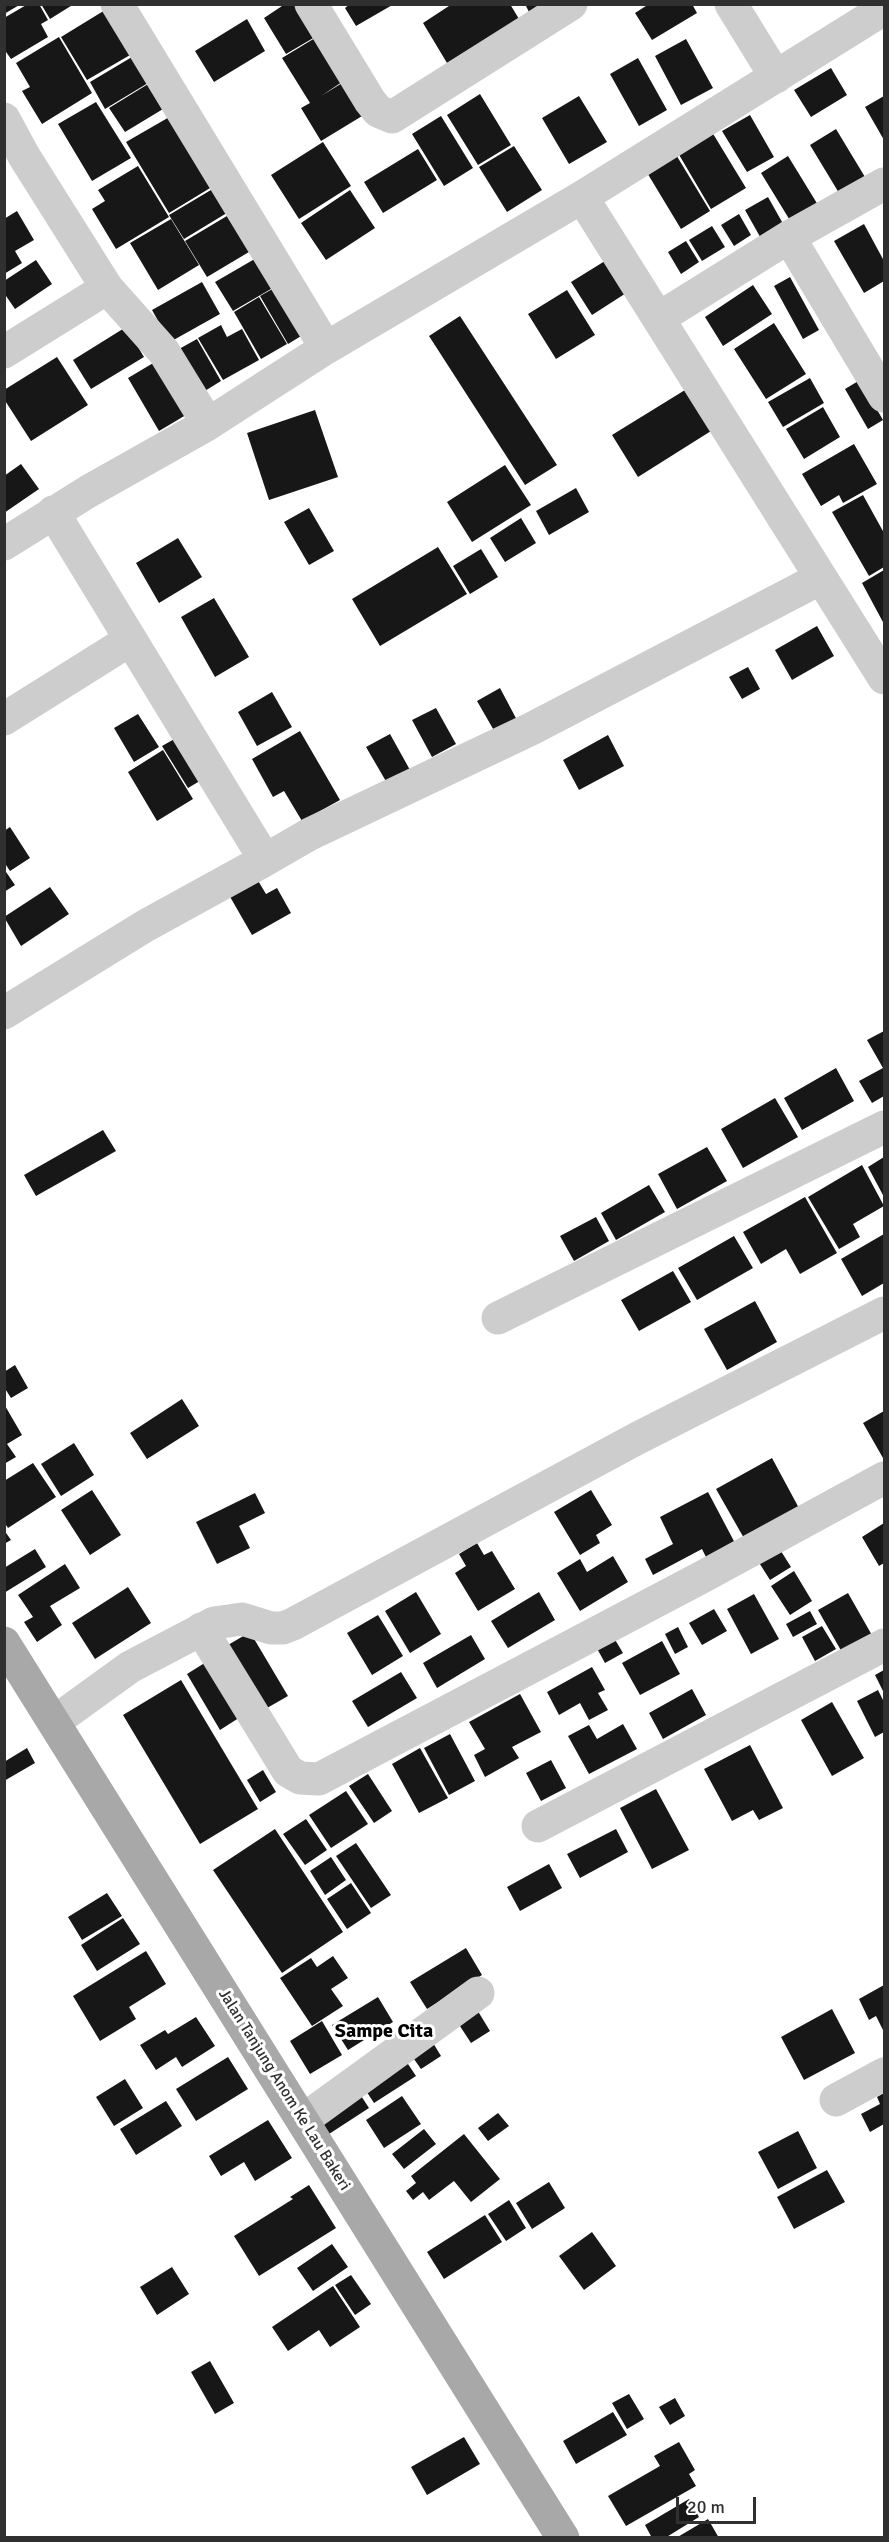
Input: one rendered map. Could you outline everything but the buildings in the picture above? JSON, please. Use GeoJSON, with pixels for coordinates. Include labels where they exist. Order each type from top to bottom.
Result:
{"type":"FeatureCollection","features":[{"type":"Feature","properties":{"kind":"main road","name":"Jalan Tanjung Anom Ke Lau Bakeri"},"geometry":{"type":"LineString","coordinates":[[4,1643],[563,2538]]}},
{"type":"Feature","properties":{"kind":"street"},"geometry":{"type":"LineString","coordinates":[[117,4],[326,348]]}},
{"type":"Feature","properties":{"kind":"street"},"geometry":{"type":"LineString","coordinates":[[311,4],[370,101],[378,111],[392,117],[571,4]]}},
{"type":"Feature","properties":{"kind":"street"},"geometry":{"type":"LineString","coordinates":[[731,4],[776,77]]}},
{"type":"Feature","properties":{"kind":"street"},"geometry":{"type":"LineString","coordinates":[[4,544],[53,512],[208,424],[326,348],[582,197],[885,9]]}},
{"type":"Feature","properties":{"kind":"street"},"geometry":{"type":"LineString","coordinates":[[4,119],[14,162],[107,288],[164,352],[208,424]]}},
{"type":"Feature","properties":{"kind":"street"},"geometry":{"type":"LineString","coordinates":[[658,318],[789,237],[885,184]]}},
{"type":"Feature","properties":{"kind":"street"},"geometry":{"type":"LineString","coordinates":[[582,197],[885,678]]}},
{"type":"Feature","properties":{"kind":"street"},"geometry":{"type":"LineString","coordinates":[[789,237],[885,396]]}},
{"type":"Feature","properties":{"kind":"street"},"geometry":{"type":"LineString","coordinates":[[4,352],[107,288]]}},
{"type":"Feature","properties":{"kind":"street"},"geometry":{"type":"LineString","coordinates":[[53,512],[266,860]]}},
{"type":"Feature","properties":{"kind":"street"},"geometry":{"type":"LineString","coordinates":[[6,1008],[145,926],[310,834],[531,729],[821,578]]}},
{"type":"Feature","properties":{"kind":"street"},"geometry":{"type":"LineString","coordinates":[[4,719],[130,640]]}},
{"type":"Feature","properties":{"kind":"street"},"geometry":{"type":"LineString","coordinates":[[498,1318],[885,1127]]}},
{"type":"Feature","properties":{"kind":"street"},"geometry":{"type":"LineString","coordinates":[[54,1722],[130,1667],[201,1629],[214,1623],[242,1619],[271,1628],[283,1628],[293,1624],[636,1439],[885,1313]]}},
{"type":"Feature","properties":{"kind":"street"},"geometry":{"type":"LineString","coordinates":[[201,1629],[288,1771],[300,1778],[319,1779],[885,1478]]}},
{"type":"Feature","properties":{"kind":"street"},"geometry":{"type":"LineString","coordinates":[[538,1826],[885,1645]]}},
{"type":"Feature","properties":{"kind":"street"},"geometry":{"type":"LineString","coordinates":[[303,2120],[478,1993]]}},
{"type":"Feature","properties":{"kind":"street"},"geometry":{"type":"LineString","coordinates":[[836,2100],[885,2074]]}},
{"type":"Feature","properties":{"kind":"district","name":"Sampe Cita"},"geometry":{"type":"Point","coordinates":[384,2032]}}]}
